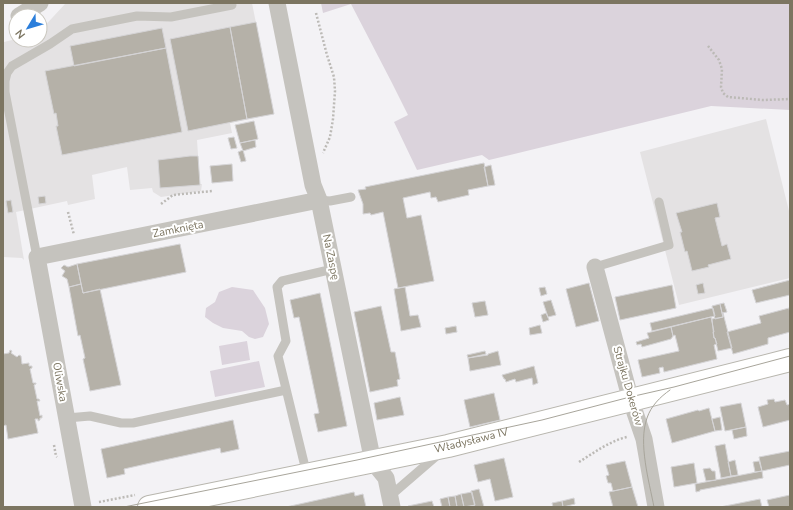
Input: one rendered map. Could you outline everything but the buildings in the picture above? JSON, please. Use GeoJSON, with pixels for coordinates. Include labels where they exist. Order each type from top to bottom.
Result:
{"type":"FeatureCollection","features":[{"type":"Feature","properties":{"kind":"street","name":"Na Zaspę"},"geometry":{"type":"LineString","coordinates":[[277,3],[313,185],[319,200],[334,269],[373,462],[386,478],[391,501]]}},
{"type":"Feature","properties":{"kind":"street","name":"Zamknięta"},"geometry":{"type":"LineString","coordinates":[[37,257],[319,200]]}},
{"type":"Feature","properties":{"kind":"street","name":"Oliwska"},"geometry":{"type":"LineString","coordinates":[[37,257],[67,418],[91,505]]}},
{"type":"Feature","properties":{"kind":"street","name":"Strajku Dokerów"},"geometry":{"type":"LineString","coordinates":[[595,267],[645,445],[656,507]]}},
{"type":"Feature","properties":{"kind":"street","name":"Władysława IV"},"geometry":{"type":"LineString","coordinates":[[149,507],[448,446],[632,401],[790,360]]}},
{"type":"Feature","properties":{"kind":"lane"},"geometry":{"type":"LineString","coordinates":[[37,257],[8,131],[5,81],[7,73],[12,66],[72,29],[137,16],[171,17],[232,5]]}},
{"type":"Feature","properties":{"kind":"lane"},"geometry":{"type":"LineString","coordinates":[[319,200],[330,201],[351,197]]}},
{"type":"Feature","properties":{"kind":"lane"},"geometry":{"type":"LineString","coordinates":[[595,267],[669,245],[659,202]]}},
{"type":"Feature","properties":{"kind":"lane"},"geometry":{"type":"LineString","coordinates":[[307,475],[278,356],[286,341],[277,287],[282,281],[334,269]]}},
{"type":"Feature","properties":{"kind":"lane"},"geometry":{"type":"LineString","coordinates":[[67,418],[90,416],[121,423],[133,423],[286,390]]}},
{"type":"Feature","properties":{"kind":"lane"},"geometry":{"type":"LineString","coordinates":[[391,501],[448,446]]}},
{"type":"Feature","properties":{"kind":"path"},"geometry":{"type":"LineString","coordinates":[[316,13],[335,84],[333,119],[330,137],[322,153],[322,160]]}},
{"type":"Feature","properties":{"kind":"path"},"geometry":{"type":"LineString","coordinates":[[708,46],[719,60],[722,70],[721,87],[723,94],[728,97],[763,100],[790,99]]}},
{"type":"Feature","properties":{"kind":"path"},"geometry":{"type":"LineString","coordinates":[[161,204],[173,195],[212,191]]}},
{"type":"Feature","properties":{"kind":"path"},"geometry":{"type":"LineString","coordinates":[[579,462],[607,445],[632,435]]}},
{"type":"Feature","properties":{"kind":"path"},"geometry":{"type":"LineString","coordinates":[[91,505],[97,497]]}},
{"type":"Feature","properties":{"kind":"shaded area"},"geometry":{"type":"Polygon","coordinates":[[[252,3],[274,114],[230,123],[232,133],[197,140],[200,184],[202,184],[201,191],[161,197],[153,192],[152,188],[130,190],[127,167],[92,175],[95,199],[68,205],[67,201],[16,212],[24,260],[22,258],[3,257],[3,40],[4,42],[8,41],[8,48],[48,48],[48,22],[65,4],[252,3]]]}},
{"type":"Feature","properties":{"kind":"shaded area"},"geometry":{"type":"Polygon","coordinates":[[[321,3],[790,3],[790,110],[711,106],[489,160],[482,155],[417,170],[394,122],[408,115],[351,4],[323,13],[321,3]]]}},
{"type":"Feature","properties":{"kind":"shaded area"},"geometry":{"type":"Polygon","coordinates":[[[766,119],[790,215],[790,278],[679,305],[640,152],[766,119]]]}},
{"type":"Feature","properties":{"kind":"shaded area"},"geometry":{"type":"Polygon","coordinates":[[[232,287],[253,290],[265,308],[269,324],[263,337],[255,339],[249,337],[242,331],[223,328],[205,317],[206,308],[215,302],[219,292],[232,287]]]}},
{"type":"Feature","properties":{"kind":"shaded area"},"geometry":{"type":"Polygon","coordinates":[[[247,341],[250,360],[222,365],[219,346],[247,341]]]}},
{"type":"Feature","properties":{"kind":"shaded area"},"geometry":{"type":"Polygon","coordinates":[[[259,361],[265,387],[215,397],[210,371],[259,361]]]}},
{"type":"Feature","properties":{"kind":"tram line"},"geometry":{"type":"LineString","coordinates":[[124,507],[357,460],[542,420],[790,356]]}},
{"type":"Feature","properties":{"kind":"tram line"},"geometry":{"type":"LineString","coordinates":[[654,507],[645,462],[645,428],[647,418],[653,406],[670,390]]}}]}
